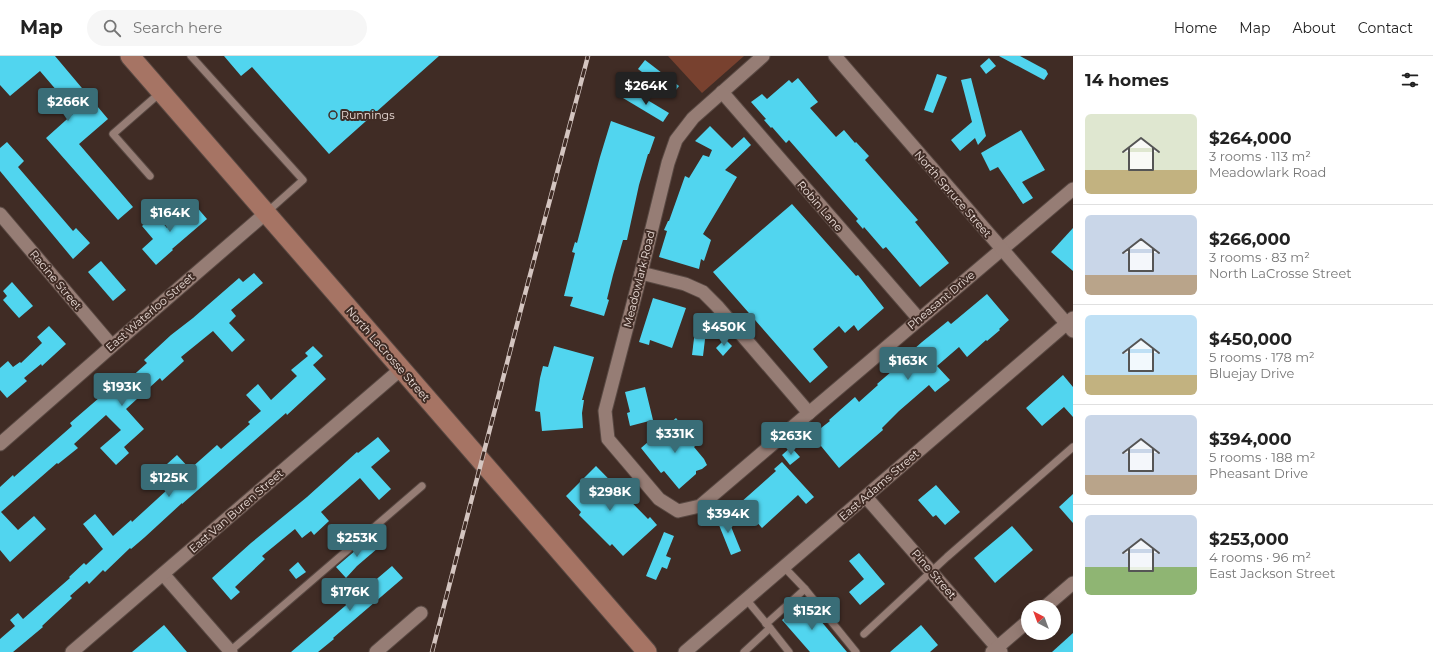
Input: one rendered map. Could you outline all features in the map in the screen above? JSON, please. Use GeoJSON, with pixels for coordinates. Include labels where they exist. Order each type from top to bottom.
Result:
{"type":"FeatureCollection","features":[{"type":"Feature","properties":{"kind":"main road","name":"North LaCrosse Street"},"geometry":{"type":"LineString","coordinates":[[130,56],[647,652]]}},
{"type":"Feature","properties":{"kind":"street","name":"Meadowlark Road"},"geometry":{"type":"LineString","coordinates":[[678,511],[659,499],[608,439],[605,411],[642,273],[668,163],[676,140],[692,118],[764,56]]}},
{"type":"Feature","properties":{"kind":"street","name":"North Spruce Street"},"geometry":{"type":"LineString","coordinates":[[835,56],[1001,249],[1071,324]]}},
{"type":"Feature","properties":{"kind":"street","name":"Robin Lane"},"geometry":{"type":"LineString","coordinates":[[722,92],[919,319]]}},
{"type":"Feature","properties":{"kind":"street","name":"Pheasant Drive"},"geometry":{"type":"LineString","coordinates":[[678,511],[700,506],[1073,189]]}},
{"type":"Feature","properties":{"kind":"street","name":"East Waterloo Street"},"geometry":{"type":"LineString","coordinates":[[0,444],[266,213]]}},
{"type":"Feature","properties":{"kind":"street","name":"Racine Street"},"geometry":{"type":"LineString","coordinates":[[0,214],[112,346]]}},
{"type":"Feature","properties":{"kind":"street"},"geometry":{"type":"LineString","coordinates":[[642,273],[685,284],[703,292],[717,306],[809,413]]}},
{"type":"Feature","properties":{"kind":"street","name":"East Adams Street"},"geometry":{"type":"LineString","coordinates":[[685,652],[866,496],[1071,324]]}},
{"type":"Feature","properties":{"kind":"street","name":"East Van Buren Street"},"geometry":{"type":"LineString","coordinates":[[72,652],[401,369]]}},
{"type":"Feature","properties":{"kind":"street","name":"Pine Street"},"geometry":{"type":"LineString","coordinates":[[866,496],[997,651]]}},
{"type":"Feature","properties":{"kind":"street"},"geometry":{"type":"LineString","coordinates":[[163,574],[230,652]]}},
{"type":"Feature","properties":{"kind":"street"},"geometry":{"type":"LineString","coordinates":[[1053,600],[1073,583]]}},
{"type":"Feature","properties":{"kind":"street"},"geometry":{"type":"LineString","coordinates":[[376,652],[421,613]]}},
{"type":"Feature","properties":{"kind":"street"},"geometry":{"type":"LineString","coordinates":[[997,651],[1021,628]]}},
{"type":"Feature","properties":{"kind":"lane"},"geometry":{"type":"LineString","coordinates":[[191,56],[303,180],[266,213]]}},
{"type":"Feature","properties":{"kind":"lane"},"geometry":{"type":"LineString","coordinates":[[150,176],[113,134],[161,92]]}},
{"type":"Feature","properties":{"kind":"lane"},"geometry":{"type":"LineString","coordinates":[[864,634],[931,572],[1073,447]]}},
{"type":"Feature","properties":{"kind":"lane"},"geometry":{"type":"LineString","coordinates":[[230,652],[422,486]]}},
{"type":"Feature","properties":{"kind":"lane"},"geometry":{"type":"LineString","coordinates":[[784,567],[805,589],[856,652]]}},
{"type":"Feature","properties":{"kind":"lane"},"geometry":{"type":"LineString","coordinates":[[744,652],[805,589]]}},
{"type":"Feature","properties":{"kind":"lane"},"geometry":{"type":"LineString","coordinates":[[746,599],[789,652]]}},
{"type":"Feature","properties":{"kind":"shaded area"},"geometry":{"type":"Polygon","coordinates":[[[668,56],[744,56],[702,93],[668,56]]]}},
{"type":"Feature","properties":{"kind":"building"},"geometry":{"type":"Polygon","coordinates":[[[0,56],[55,56],[108,119],[79,144],[133,207],[118,220],[46,138],[75,112],[40,71],[10,96],[0,85],[0,56]]]}},
{"type":"Feature","properties":{"kind":"building","name":"Runnings"},"geometry":{"type":"Polygon","coordinates":[[[224,56],[439,56],[329,154],[252,67],[241,76],[224,56]]]}},
{"type":"Feature","properties":{"kind":"building"},"geometry":{"type":"Polygon","coordinates":[[[999,56],[1020,56],[1046,70],[1048,74],[1044,80],[999,56]]]}},
{"type":"Feature","properties":{"kind":"building"},"geometry":{"type":"Polygon","coordinates":[[[989,58],[996,66],[986,74],[980,66],[989,58]]]}},
{"type":"Feature","properties":{"kind":"building"},"geometry":{"type":"Polygon","coordinates":[[[645,60],[679,86],[672,95],[638,69],[645,60]]]}},
{"type":"Feature","properties":{"kind":"building"},"geometry":{"type":"Polygon","coordinates":[[[937,74],[947,77],[933,113],[924,110],[937,74]]]}},
{"type":"Feature","properties":{"kind":"building"},"geometry":{"type":"Polygon","coordinates":[[[798,78],[818,102],[810,108],[836,137],[844,130],[869,156],[865,160],[918,220],[915,222],[949,263],[920,287],[886,247],[883,249],[864,227],[863,229],[856,221],[858,219],[789,140],[786,143],[772,127],[771,128],[764,120],[766,119],[751,102],[762,94],[767,99],[789,80],[792,83],[798,78]]]}},
{"type":"Feature","properties":{"kind":"building"},"geometry":{"type":"Polygon","coordinates":[[[971,78],[986,136],[978,145],[975,138],[960,151],[951,140],[972,122],[961,80],[971,78]]]}},
{"type":"Feature","properties":{"kind":"building"},"geometry":{"type":"Polygon","coordinates":[[[629,89],[669,113],[663,122],[623,98],[629,89]]]}},
{"type":"Feature","properties":{"kind":"building"},"geometry":{"type":"Polygon","coordinates":[[[611,121],[655,137],[648,154],[639,185],[627,240],[623,240],[613,275],[607,299],[609,300],[604,316],[570,306],[573,297],[564,296],[575,253],[572,252],[575,242],[577,243],[611,121]]]}},
{"type":"Feature","properties":{"kind":"building"},"geometry":{"type":"Polygon","coordinates":[[[710,126],[732,148],[744,137],[751,145],[725,170],[737,177],[703,234],[711,240],[704,261],[701,259],[699,269],[659,257],[667,231],[664,230],[669,221],[685,176],[689,178],[703,155],[709,157],[712,150],[695,141],[710,126]]]}},
{"type":"Feature","properties":{"kind":"building"},"geometry":{"type":"Polygon","coordinates":[[[1021,130],[1045,170],[1022,182],[1033,198],[1023,204],[998,167],[990,171],[981,153],[1021,130]]]}},
{"type":"Feature","properties":{"kind":"building"},"geometry":{"type":"Polygon","coordinates":[[[7,142],[24,161],[18,167],[73,231],[76,228],[90,243],[73,259],[0,171],[0,148],[7,142]]]}},
{"type":"Feature","properties":{"kind":"building"},"geometry":{"type":"Polygon","coordinates":[[[792,204],[856,276],[858,275],[884,308],[858,331],[854,325],[845,333],[839,326],[813,349],[828,367],[810,383],[713,272],[792,204]]]}},
{"type":"Feature","properties":{"kind":"building"},"geometry":{"type":"Polygon","coordinates":[[[195,205],[207,219],[156,265],[142,249],[153,239],[142,226],[155,214],[167,228],[195,205]]]}},
{"type":"Feature","properties":{"kind":"building"},"geometry":{"type":"Polygon","coordinates":[[[1073,228],[1073,271],[1051,252],[1073,228]]]}},
{"type":"Feature","properties":{"kind":"building"},"geometry":{"type":"Polygon","coordinates":[[[101,261],[126,290],[113,301],[88,272],[101,261]]]}},
{"type":"Feature","properties":{"kind":"building"},"geometry":{"type":"Polygon","coordinates":[[[254,273],[263,283],[231,310],[236,316],[229,323],[245,340],[232,352],[213,331],[181,357],[184,361],[162,381],[160,378],[126,409],[144,429],[124,447],[129,453],[116,465],[100,448],[121,430],[106,415],[74,444],[78,448],[58,464],[57,463],[1,512],[18,530],[34,516],[46,529],[10,562],[0,550],[0,487],[13,475],[14,477],[72,426],[70,423],[114,385],[115,387],[126,377],[128,380],[147,363],[144,360],[171,335],[239,278],[243,282],[254,273]]]}},
{"type":"Feature","properties":{"kind":"building"},"geometry":{"type":"Polygon","coordinates":[[[12,282],[33,306],[19,318],[3,300],[7,296],[3,291],[12,282]]]}},
{"type":"Feature","properties":{"kind":"building"},"geometry":{"type":"Polygon","coordinates":[[[987,294],[1009,320],[999,329],[1000,330],[967,357],[959,347],[937,366],[950,380],[935,392],[929,385],[899,411],[882,428],[883,430],[839,468],[812,435],[830,421],[829,420],[855,397],[859,402],[906,359],[905,357],[922,342],[948,321],[951,324],[987,294]]]}},
{"type":"Feature","properties":{"kind":"building"},"geometry":{"type":"Polygon","coordinates":[[[653,298],[686,308],[672,348],[650,340],[649,345],[639,342],[653,298]]]}},
{"type":"Feature","properties":{"kind":"building"},"geometry":{"type":"Polygon","coordinates":[[[696,322],[707,323],[703,356],[692,355],[696,322]]]}},
{"type":"Feature","properties":{"kind":"building"},"geometry":{"type":"Polygon","coordinates":[[[49,326],[66,344],[42,366],[41,364],[24,378],[27,381],[7,398],[0,390],[0,368],[8,361],[13,367],[20,362],[21,363],[42,343],[37,337],[49,326]]]}},
{"type":"Feature","properties":{"kind":"building"},"geometry":{"type":"Polygon","coordinates":[[[725,339],[732,346],[723,356],[716,348],[725,339]]]}},
{"type":"Feature","properties":{"kind":"building"},"geometry":{"type":"Polygon","coordinates":[[[313,346],[323,356],[313,365],[326,379],[287,415],[286,413],[145,537],[131,549],[130,548],[105,572],[103,570],[89,584],[87,581],[70,596],[72,598],[42,626],[43,627],[13,652],[0,652],[0,639],[15,626],[10,620],[18,613],[23,619],[70,578],[69,577],[84,563],[86,565],[103,549],[83,524],[95,514],[113,536],[131,520],[132,522],[179,479],[167,464],[177,455],[190,469],[217,445],[221,449],[250,424],[248,422],[261,411],[246,395],[258,384],[271,400],[297,376],[291,370],[308,356],[305,353],[313,346]]]}},
{"type":"Feature","properties":{"kind":"building"},"geometry":{"type":"Polygon","coordinates":[[[554,346],[594,357],[582,400],[584,400],[582,413],[583,428],[542,431],[540,412],[535,411],[543,366],[548,367],[554,346]]]}},
{"type":"Feature","properties":{"kind":"building"},"geometry":{"type":"Polygon","coordinates":[[[1063,375],[1073,387],[1073,417],[1064,407],[1042,426],[1026,408],[1063,375]]]}},
{"type":"Feature","properties":{"kind":"building"},"geometry":{"type":"Polygon","coordinates":[[[645,387],[653,420],[630,426],[627,413],[630,412],[625,392],[645,387]]]}},
{"type":"Feature","properties":{"kind":"building"},"geometry":{"type":"Polygon","coordinates":[[[676,418],[697,444],[694,447],[707,465],[696,471],[696,474],[679,489],[664,471],[661,473],[641,448],[676,418]]]}},
{"type":"Feature","properties":{"kind":"building"},"geometry":{"type":"Polygon","coordinates":[[[378,437],[390,451],[371,467],[391,489],[379,500],[360,478],[321,512],[329,521],[314,535],[311,531],[302,538],[295,529],[262,556],[265,559],[235,587],[240,592],[231,600],[212,578],[357,452],[358,453],[378,437]]]}},
{"type":"Feature","properties":{"kind":"building"},"geometry":{"type":"Polygon","coordinates":[[[791,447],[800,457],[790,465],[782,455],[791,447]]]}},
{"type":"Feature","properties":{"kind":"building"},"geometry":{"type":"Polygon","coordinates":[[[782,462],[814,497],[806,504],[798,495],[762,528],[740,503],[776,471],[774,469],[782,462]]]}},
{"type":"Feature","properties":{"kind":"building"},"geometry":{"type":"Polygon","coordinates":[[[596,466],[648,519],[650,517],[657,525],[623,556],[612,544],[610,546],[579,515],[581,512],[566,496],[596,466]]]}},
{"type":"Feature","properties":{"kind":"building"},"geometry":{"type":"Polygon","coordinates":[[[936,485],[960,512],[945,525],[936,515],[933,517],[918,500],[936,485]]]}},
{"type":"Feature","properties":{"kind":"building"},"geometry":{"type":"Polygon","coordinates":[[[1073,494],[1073,523],[1059,507],[1073,494]]]}},
{"type":"Feature","properties":{"kind":"building"},"geometry":{"type":"Polygon","coordinates":[[[725,512],[741,551],[731,555],[717,520],[717,516],[725,512]]]}},
{"type":"Feature","properties":{"kind":"building"},"geometry":{"type":"Polygon","coordinates":[[[1012,526],[1033,550],[995,583],[974,558],[1012,526]]]}},
{"type":"Feature","properties":{"kind":"building"},"geometry":{"type":"Polygon","coordinates":[[[664,532],[674,536],[666,556],[671,558],[667,569],[662,567],[656,580],[646,576],[664,532]]]}},
{"type":"Feature","properties":{"kind":"building"},"geometry":{"type":"Polygon","coordinates":[[[370,538],[378,548],[357,566],[346,578],[336,567],[370,538]]]}},
{"type":"Feature","properties":{"kind":"building"},"geometry":{"type":"Polygon","coordinates":[[[859,553],[885,584],[860,605],[849,592],[864,579],[849,561],[859,553]]]}},
{"type":"Feature","properties":{"kind":"building"},"geometry":{"type":"Polygon","coordinates":[[[298,562],[306,572],[296,579],[289,570],[298,562]]]}},
{"type":"Feature","properties":{"kind":"building"},"geometry":{"type":"Polygon","coordinates":[[[392,566],[403,578],[333,638],[334,639],[318,652],[291,652],[392,566]]]}},
{"type":"Feature","properties":{"kind":"building"},"geometry":{"type":"Polygon","coordinates":[[[804,601],[847,652],[810,652],[782,620],[804,601]]]}},
{"type":"Feature","properties":{"kind":"building"},"geometry":{"type":"Polygon","coordinates":[[[164,625],[187,652],[132,652],[164,625]]]}},
{"type":"Feature","properties":{"kind":"building"},"geometry":{"type":"Polygon","coordinates":[[[921,625],[938,645],[930,652],[890,652],[921,625]]]}},
{"type":"Feature","properties":{"kind":"building"},"geometry":{"type":"Polygon","coordinates":[[[1073,633],[1073,652],[1052,652],[1073,633]]]}},
{"type":"Feature","properties":{"kind":"railway"},"geometry":{"type":"LineString","coordinates":[[432,652],[588,56]]}},
{"type":"Feature","properties":{"kind":"place","name":"Runnings"},"geometry":{"type":"Point","coordinates":[333,115]}}]}
